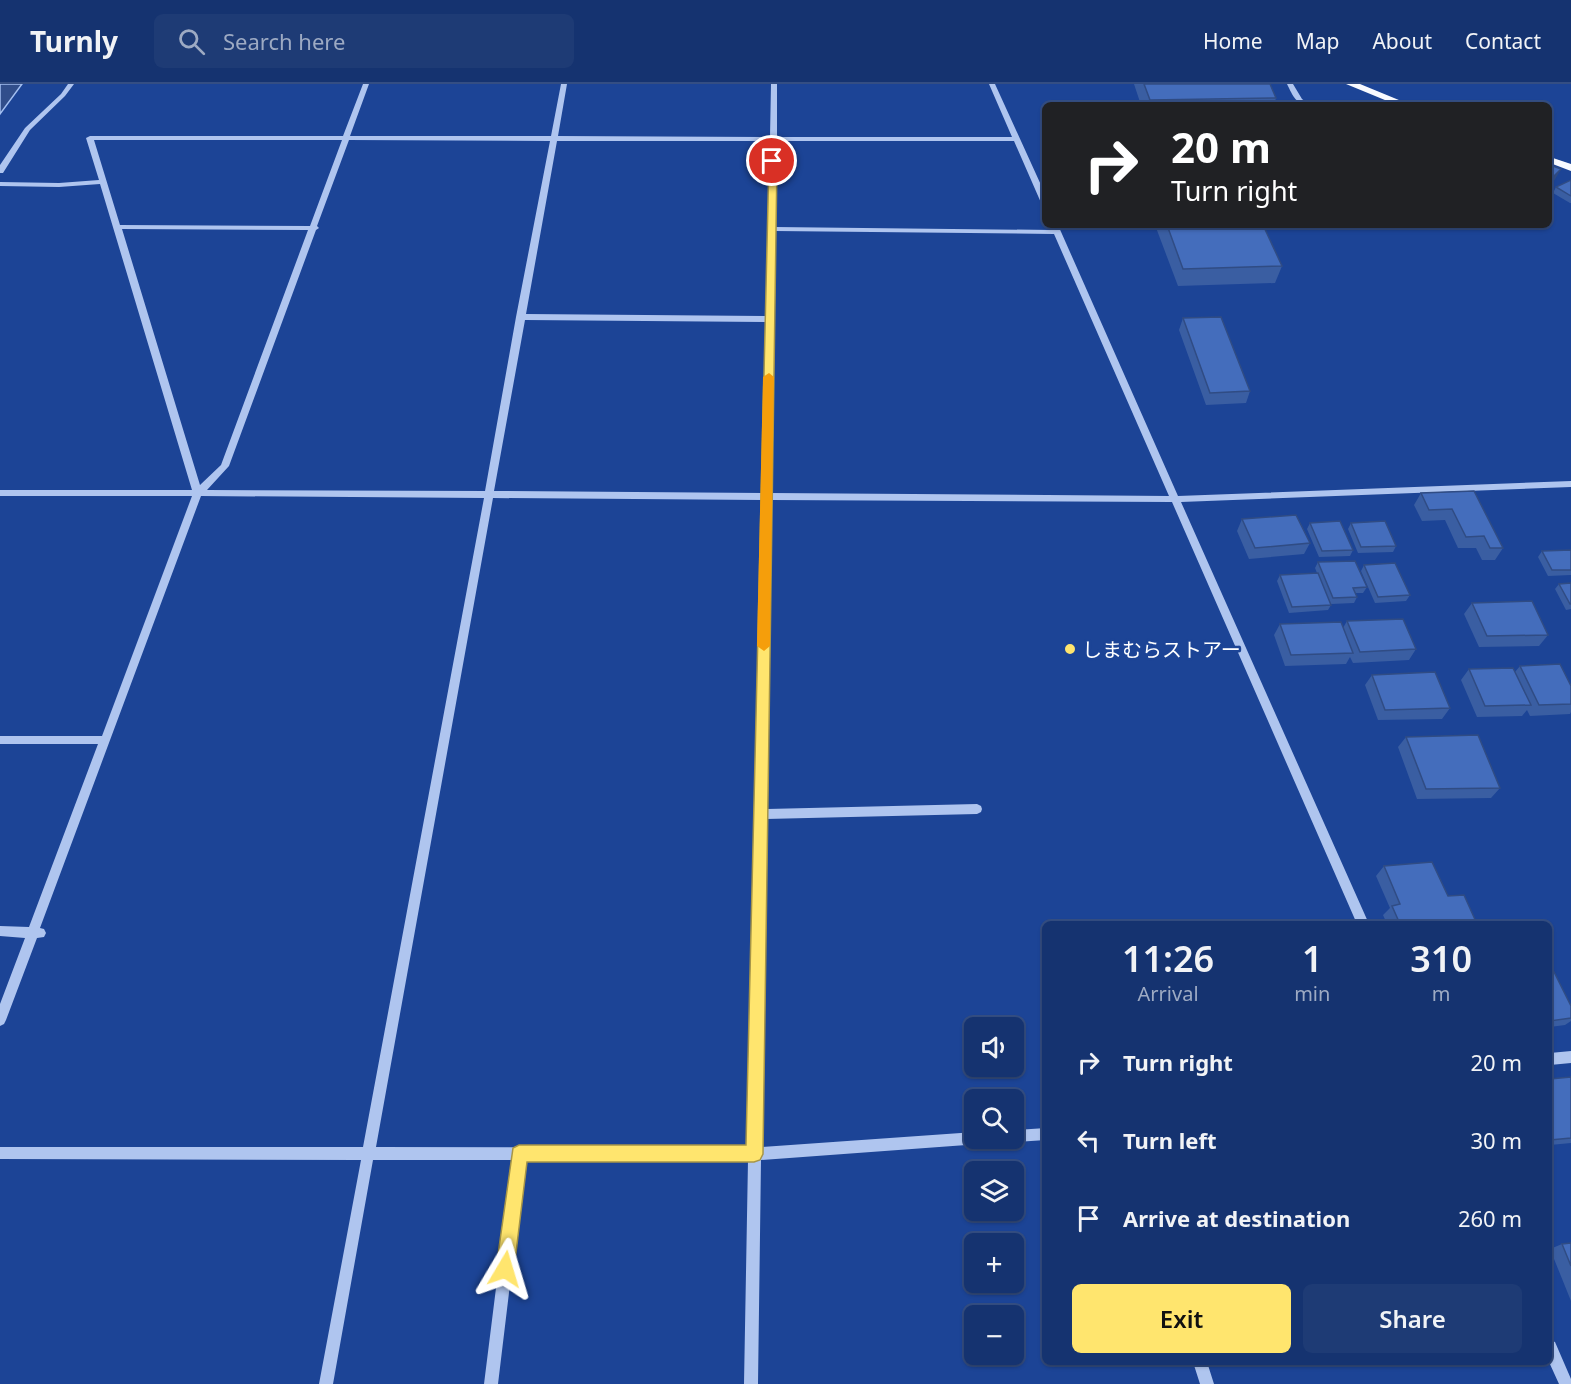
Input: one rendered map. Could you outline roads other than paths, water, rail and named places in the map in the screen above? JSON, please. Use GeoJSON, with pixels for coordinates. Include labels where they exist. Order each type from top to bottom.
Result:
{"type":"FeatureCollection","features":[{"type":"Feature","properties":{"kind":"main road"},"geometry":{"type":"LineString","coordinates":[[1351,84],[1398,102]]}},
{"type":"Feature","properties":{"kind":"main road"},"geometry":{"type":"LineString","coordinates":[[1552,161],[1571,168]]}},
{"type":"Feature","properties":{"kind":"street"},"geometry":{"type":"LineString","coordinates":[[0,171],[27,129],[63,95],[71,84]]}},
{"type":"Feature","properties":{"kind":"street"},"geometry":{"type":"LineString","coordinates":[[0,1020],[37,932],[105,740],[198,493],[225,466],[315,228],[345,137],[366,84]]}},
{"type":"Feature","properties":{"kind":"street"},"geometry":{"type":"LineString","coordinates":[[326,1384],[564,84]]}},
{"type":"Feature","properties":{"kind":"street"},"geometry":{"type":"LineString","coordinates":[[751,1384],[774,84]]}},
{"type":"Feature","properties":{"kind":"street"},"geometry":{"type":"LineString","coordinates":[[992,84],[1042,197]]}},
{"type":"Feature","properties":{"kind":"street"},"geometry":{"type":"LineString","coordinates":[[1290,84],[1302,102]]}},
{"type":"Feature","properties":{"kind":"street"},"geometry":{"type":"LineString","coordinates":[[198,493],[119,227],[90,138],[1016,139]]}},
{"type":"Feature","properties":{"kind":"street"},"geometry":{"type":"LineString","coordinates":[[0,184],[59,185],[104,182]]}},
{"type":"Feature","properties":{"kind":"street"},"geometry":{"type":"LineString","coordinates":[[1035,182],[1042,182]]}},
{"type":"Feature","properties":{"kind":"street"},"geometry":{"type":"LineString","coordinates":[[119,227],[315,228]]}},
{"type":"Feature","properties":{"kind":"street"},"geometry":{"type":"LineString","coordinates":[[771,229],[1056,229],[1362,921]]}},
{"type":"Feature","properties":{"kind":"street"},"geometry":{"type":"LineString","coordinates":[[520,317],[770,319]]}},
{"type":"Feature","properties":{"kind":"street"},"geometry":{"type":"LineString","coordinates":[[0,494],[766,495],[1176,499],[1571,484]]}},
{"type":"Feature","properties":{"kind":"street"},"geometry":{"type":"LineString","coordinates":[[0,740],[105,740]]}},
{"type":"Feature","properties":{"kind":"street"},"geometry":{"type":"LineString","coordinates":[[761,814],[978,809]]}},
{"type":"Feature","properties":{"kind":"street"},"geometry":{"type":"LineString","coordinates":[[0,931],[37,932]]}},
{"type":"Feature","properties":{"kind":"street"},"geometry":{"type":"LineString","coordinates":[[1552,1059],[1571,1057]]}},
{"type":"Feature","properties":{"kind":"street"},"geometry":{"type":"LineString","coordinates":[[1024,1135],[1042,1134]]}},
{"type":"Feature","properties":{"kind":"street"},"geometry":{"type":"LineString","coordinates":[[0,1153],[754,1154],[964,1139]]}},
{"type":"Feature","properties":{"kind":"street"},"geometry":{"type":"LineString","coordinates":[[491,1384],[519,1154]]}},
{"type":"Feature","properties":{"kind":"street"},"geometry":{"type":"LineString","coordinates":[[1552,1352],[1566,1384]]}},
{"type":"Feature","properties":{"kind":"street"},"geometry":{"type":"LineString","coordinates":[[1201,1365],[1207,1384]]}},
{"type":"Feature","properties":{"kind":"water"},"geometry":{"type":"Polygon","coordinates":[[[0,84],[22,84],[0,114],[0,84]]]}},
{"type":"Feature","properties":{"kind":"place","name":"しまむらストアー"},"geometry":{"type":"Point","coordinates":[1070,649]}}]}
